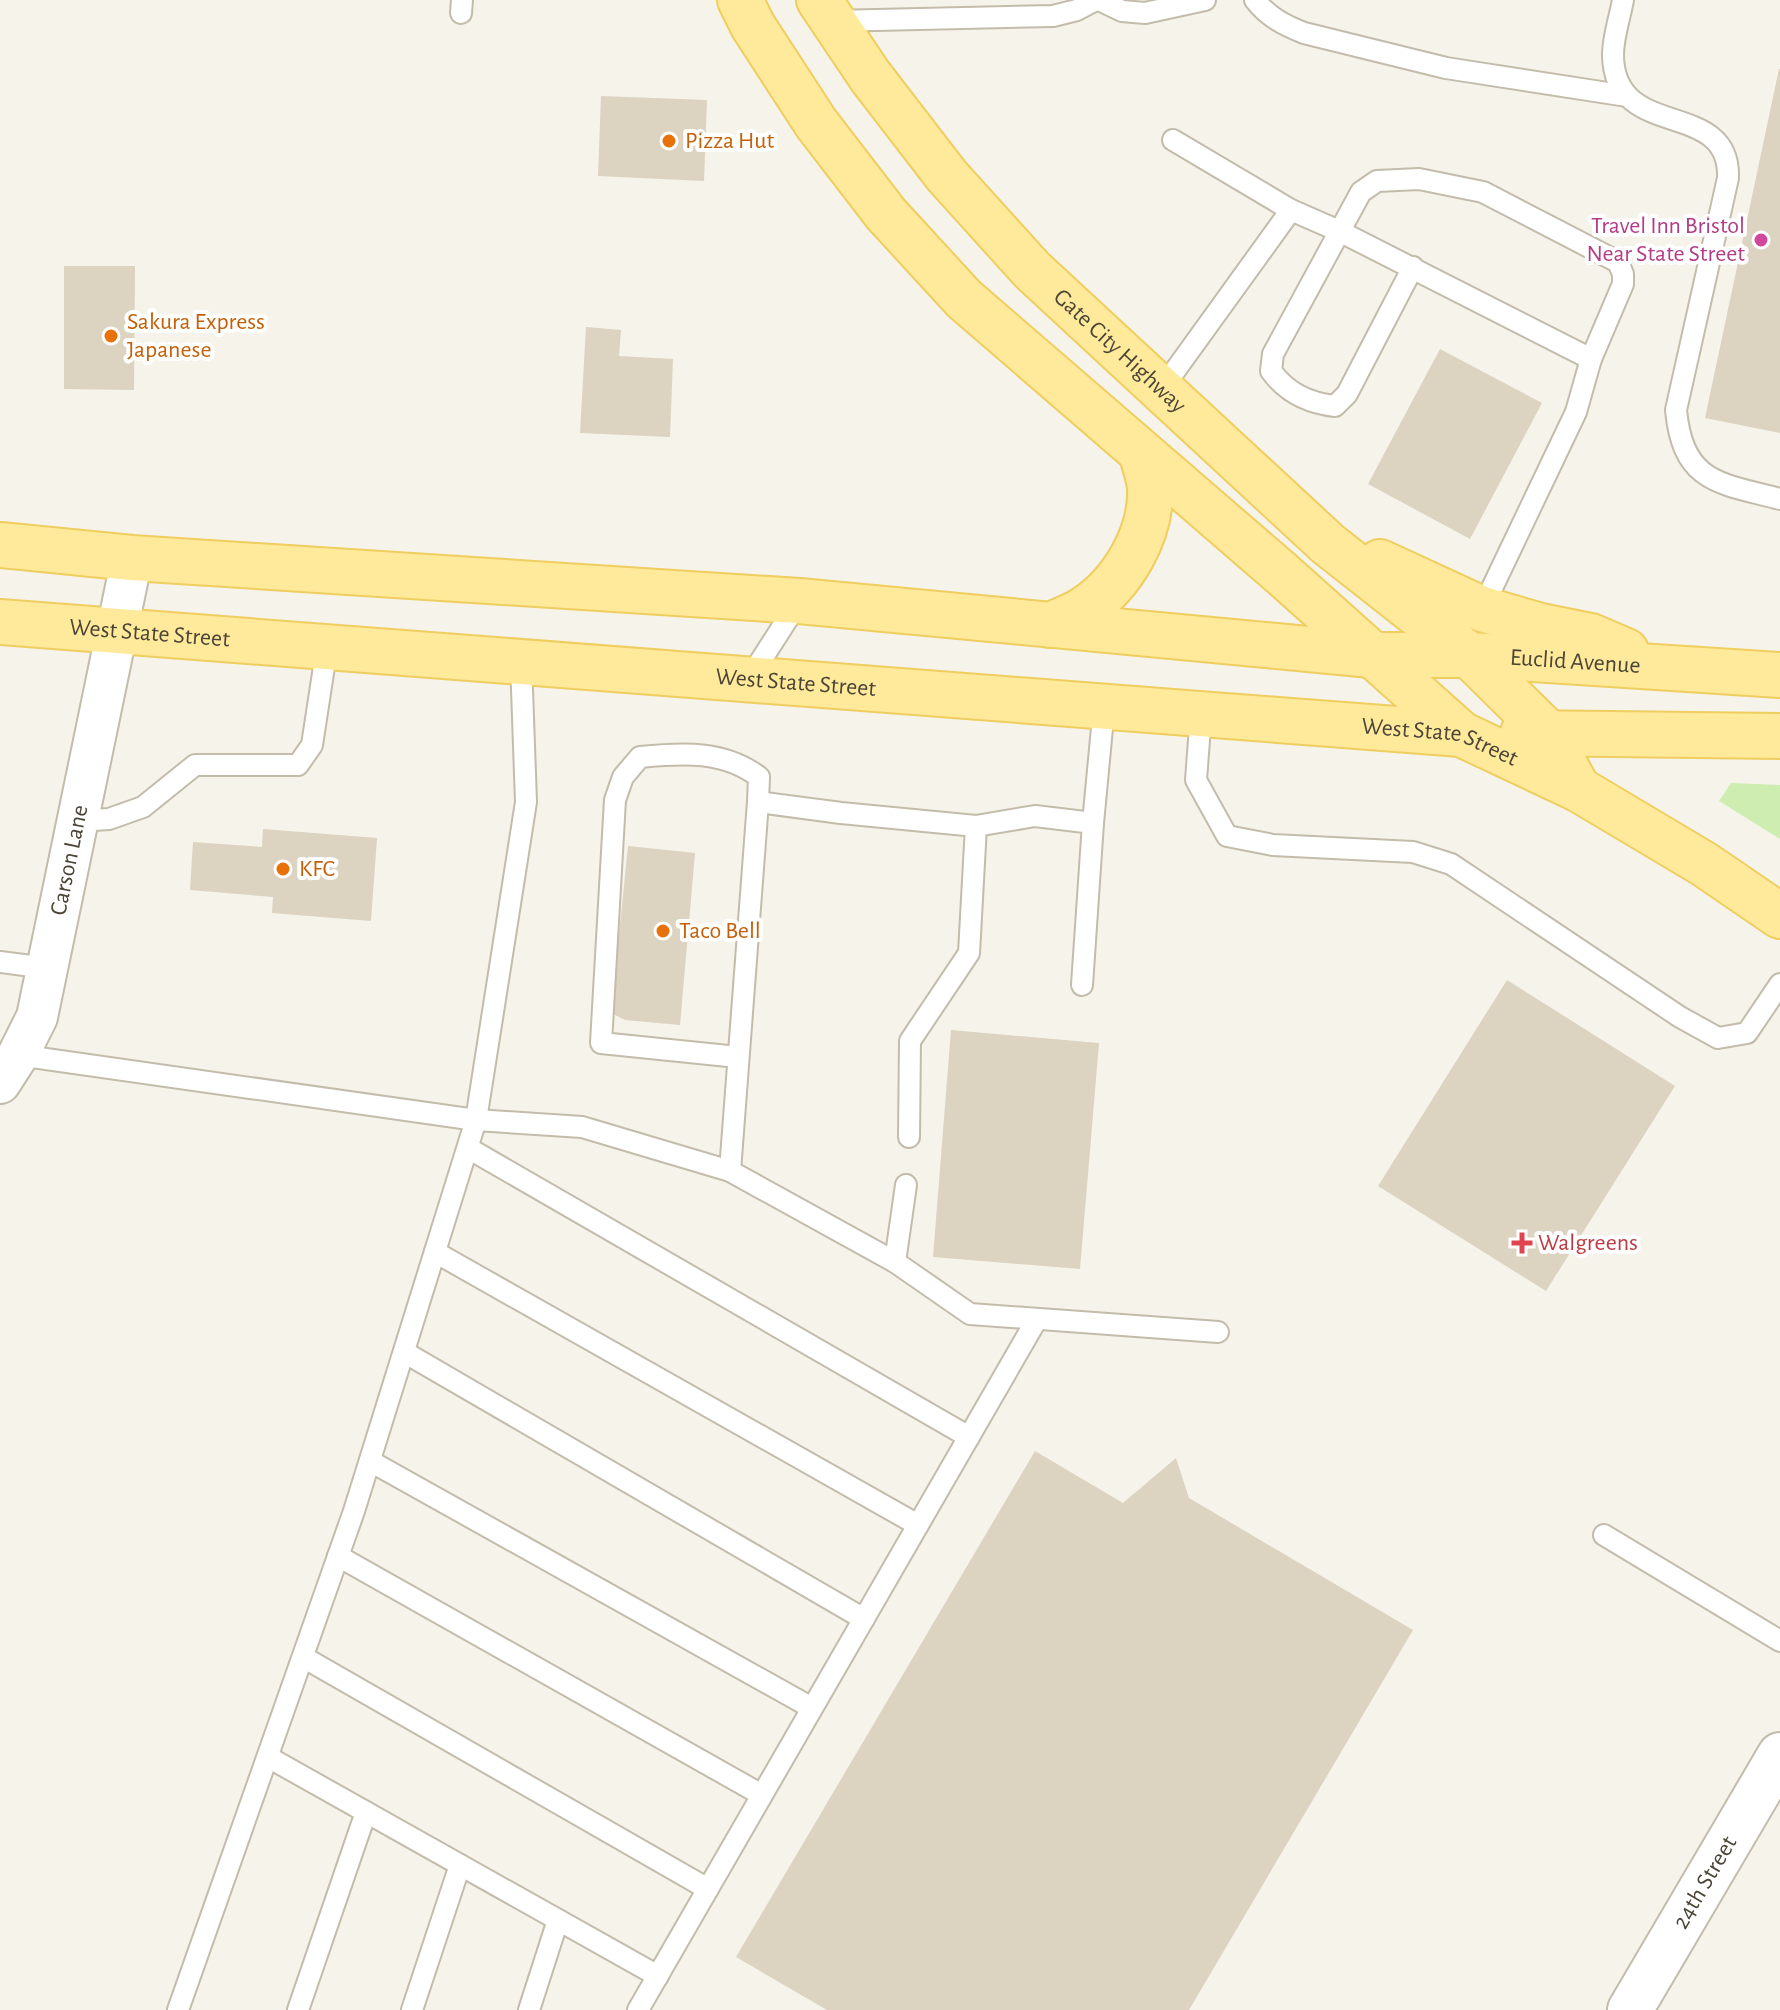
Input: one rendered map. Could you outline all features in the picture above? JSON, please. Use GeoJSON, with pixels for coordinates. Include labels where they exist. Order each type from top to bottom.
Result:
{"type":"FeatureCollection","features":[{"type":"Feature","properties":{"kind":"main road"},"geometry":{"type":"LineString","coordinates":[[740,0],[753,26],[816,123],[886,214],[964,299],[1280,572],[1461,734],[1547,732],[1780,736]]}},
{"type":"Feature","properties":{"kind":"main road","name":"Gate City Highway"},"geometry":{"type":"LineString","coordinates":[[826,10],[870,76],[947,176],[1032,270],[1328,544],[1469,655]]}},
{"type":"Feature","properties":{"kind":"main road"},"geometry":{"type":"LineString","coordinates":[[1050,625],[1083,610],[1110,589],[1130,561],[1144,530],[1150,488],[1141,452]]}},
{"type":"Feature","properties":{"kind":"main road"},"geometry":{"type":"LineString","coordinates":[[1328,544],[1386,564],[1482,609],[1591,636],[1667,669]]}},
{"type":"Feature","properties":{"kind":"main road"},"geometry":{"type":"LineString","coordinates":[[0,545],[132,558],[799,601],[1371,655]]}},
{"type":"Feature","properties":{"kind":"main road","name":"West State Street"},"geometry":{"type":"LineString","coordinates":[[0,622],[1461,734],[1578,789],[1704,864],[1780,916]]}},
{"type":"Feature","properties":{"kind":"main road","name":"Euclid Avenue"},"geometry":{"type":"LineString","coordinates":[[1371,655],[1469,655],[1780,675]]}},
{"type":"Feature","properties":{"kind":"main road","name":"West State Street"},"geometry":{"type":"LineString","coordinates":[[1469,655],[1547,732],[1578,789]]}},
{"type":"Feature","properties":{"kind":"street","name":"Carson Lane"},"geometry":{"type":"LineString","coordinates":[[9,1069],[37,1017],[132,558]]}},
{"type":"Feature","properties":{"kind":"street","name":"24th Street"},"geometry":{"type":"LineString","coordinates":[[1630,2010],[1780,1755]]}},
{"type":"Feature","properties":{"kind":"lane"},"geometry":{"type":"LineString","coordinates":[[826,10],[1053,16],[1098,0],[1122,11],[1145,13],[1205,0]]}},
{"type":"Feature","properties":{"kind":"lane"},"geometry":{"type":"LineString","coordinates":[[1255,0],[1265,12],[1304,33],[1446,68],[1627,96]]}},
{"type":"Feature","properties":{"kind":"lane"},"geometry":{"type":"LineString","coordinates":[[1623,0],[1613,55],[1618,79],[1627,96],[1647,111],[1706,131],[1721,145],[1728,165],[1728,178],[1676,410],[1678,436],[1686,455],[1713,481],[1780,499]]}},
{"type":"Feature","properties":{"kind":"lane"},"geometry":{"type":"LineString","coordinates":[[1173,140],[1291,210],[1413,267],[1591,359]]}},
{"type":"Feature","properties":{"kind":"lane"},"geometry":{"type":"LineString","coordinates":[[1413,267],[1347,394],[1335,406],[1317,404],[1282,387],[1271,371],[1273,354],[1361,192],[1377,181],[1419,179],[1483,192],[1618,262],[1623,274],[1623,284],[1591,359],[1576,412],[1482,609]]}},
{"type":"Feature","properties":{"kind":"lane"},"geometry":{"type":"LineString","coordinates":[[1161,390],[1291,210]]}},
{"type":"Feature","properties":{"kind":"lane"},"geometry":{"type":"LineString","coordinates":[[749,679],[799,601]]}},
{"type":"Feature","properties":{"kind":"lane"},"geometry":{"type":"LineString","coordinates":[[77,821],[109,819],[143,807],[195,765],[298,765],[312,745],[327,647]]}},
{"type":"Feature","properties":{"kind":"lane"},"geometry":{"type":"LineString","coordinates":[[178,2010],[370,1461],[476,1120],[526,802],[521,661]]}},
{"type":"Feature","properties":{"kind":"lane"},"geometry":{"type":"LineString","coordinates":[[1082,985],[1104,707]]}},
{"type":"Feature","properties":{"kind":"lane"},"geometry":{"type":"LineString","coordinates":[[1201,713],[1196,780],[1227,836],[1273,845],[1413,852],[1451,864],[1680,1017],[1718,1038],[1747,1033],[1780,984]]}},
{"type":"Feature","properties":{"kind":"lane"},"geometry":{"type":"LineString","coordinates":[[730,1171],[759,777],[742,764],[688,753],[640,757],[623,777],[615,800],[601,1043],[738,1057]]}},
{"type":"Feature","properties":{"kind":"lane"},"geometry":{"type":"LineString","coordinates":[[758,802],[976,826],[1035,816],[1093,823]]}},
{"type":"Feature","properties":{"kind":"lane"},"geometry":{"type":"LineString","coordinates":[[909,1137],[910,1041],[969,953],[976,826]]}},
{"type":"Feature","properties":{"kind":"lane"},"geometry":{"type":"LineString","coordinates":[[0,962],[47,968]]}},
{"type":"Feature","properties":{"kind":"lane"},"geometry":{"type":"LineString","coordinates":[[9,1069],[476,1120],[582,1127],[730,1171],[895,1262],[970,1314],[1218,1332]]}},
{"type":"Feature","properties":{"kind":"lane"},"geometry":{"type":"LineString","coordinates":[[468,1148],[969,1437]]}},
{"type":"Feature","properties":{"kind":"lane"},"geometry":{"type":"LineString","coordinates":[[895,1262],[906,1185]]}},
{"type":"Feature","properties":{"kind":"lane"},"geometry":{"type":"LineString","coordinates":[[435,1252],[918,1525]]}},
{"type":"Feature","properties":{"kind":"lane"},"geometry":{"type":"LineString","coordinates":[[638,2010],[1037,1319]]}},
{"type":"Feature","properties":{"kind":"lane"},"geometry":{"type":"LineString","coordinates":[[404,1352],[864,1619]]}},
{"type":"Feature","properties":{"kind":"lane"},"geometry":{"type":"LineString","coordinates":[[370,1461],[812,1708]]}},
{"type":"Feature","properties":{"kind":"lane"},"geometry":{"type":"LineString","coordinates":[[1604,1535],[1780,1641]]}},
{"type":"Feature","properties":{"kind":"lane"},"geometry":{"type":"LineString","coordinates":[[338,1556],[762,1795]]}},
{"type":"Feature","properties":{"kind":"lane"},"geometry":{"type":"LineString","coordinates":[[303,1657],[708,1889]]}},
{"type":"Feature","properties":{"kind":"lane"},"geometry":{"type":"LineString","coordinates":[[268,1757],[658,1976]]}},
{"type":"Feature","properties":{"kind":"lane"},"geometry":{"type":"LineString","coordinates":[[298,2010],[366,1812]]}},
{"type":"Feature","properties":{"kind":"lane"},"geometry":{"type":"LineString","coordinates":[[412,2010],[460,1865]]}},
{"type":"Feature","properties":{"kind":"lane"},"geometry":{"type":"LineString","coordinates":[[529,2010],[558,1920]]}},
{"type":"Feature","properties":{"kind":"green space"},"geometry":{"type":"Polygon","coordinates":[[[1731,783],[1780,785],[1780,839],[1719,801],[1731,783]]]}},
{"type":"Feature","properties":{"kind":"building","name":"Travel Inn Bristol Near State Street"},"geometry":{"type":"Polygon","coordinates":[[[1780,69],[1780,433],[1705,418],[1780,69]]]}},
{"type":"Feature","properties":{"kind":"building"},"geometry":{"type":"Polygon","coordinates":[[[601,96],[707,100],[704,181],[598,176],[601,96]]]}},
{"type":"Feature","properties":{"kind":"building"},"geometry":{"type":"Polygon","coordinates":[[[64,266],[135,266],[134,390],[64,389],[64,266]]]}},
{"type":"Feature","properties":{"kind":"building"},"geometry":{"type":"Polygon","coordinates":[[[586,327],[621,330],[619,356],[673,359],[670,437],[580,433],[586,327]]]}},
{"type":"Feature","properties":{"kind":"building"},"geometry":{"type":"Polygon","coordinates":[[[1440,349],[1542,403],[1470,539],[1368,484],[1440,349]]]}},
{"type":"Feature","properties":{"kind":"building","name":"KFC"},"geometry":{"type":"Polygon","coordinates":[[[263,829],[377,838],[371,921],[272,913],[273,897],[190,890],[193,842],[262,847],[263,829]]]}},
{"type":"Feature","properties":{"kind":"building"},"geometry":{"type":"Polygon","coordinates":[[[628,846],[695,853],[680,1025],[625,1020],[611,1013],[628,846]]]}},
{"type":"Feature","properties":{"kind":"building","name":"Walgreens"},"geometry":{"type":"Polygon","coordinates":[[[1507,980],[1675,1086],[1546,1291],[1378,1186],[1507,980]]]}},
{"type":"Feature","properties":{"kind":"building"},"geometry":{"type":"Polygon","coordinates":[[[951,1030],[1099,1043],[1080,1269],[933,1257],[951,1030]]]}},
{"type":"Feature","properties":{"kind":"building"},"geometry":{"type":"Polygon","coordinates":[[[1035,1451],[1123,1503],[1176,1458],[1189,1498],[1413,1630],[1189,2010],[827,2010],[736,1957],[1035,1451]]]}},
{"type":"Feature","properties":{"kind":"place","name":"Pizza Hut"},"geometry":{"type":"Point","coordinates":[669,141]}},
{"type":"Feature","properties":{"kind":"place","name":"Travel Inn Bristol Near State Street"},"geometry":{"type":"Point","coordinates":[1761,240]}},
{"type":"Feature","properties":{"kind":"place","name":"Sakura Express Japanese"},"geometry":{"type":"Point","coordinates":[111,336]}},
{"type":"Feature","properties":{"kind":"place","name":"KFC"},"geometry":{"type":"Point","coordinates":[283,869]}},
{"type":"Feature","properties":{"kind":"place","name":"Taco Bell"},"geometry":{"type":"Point","coordinates":[663,931]}},
{"type":"Feature","properties":{"kind":"place","name":"Walgreens"},"geometry":{"type":"Point","coordinates":[1522,1243]}}]}
